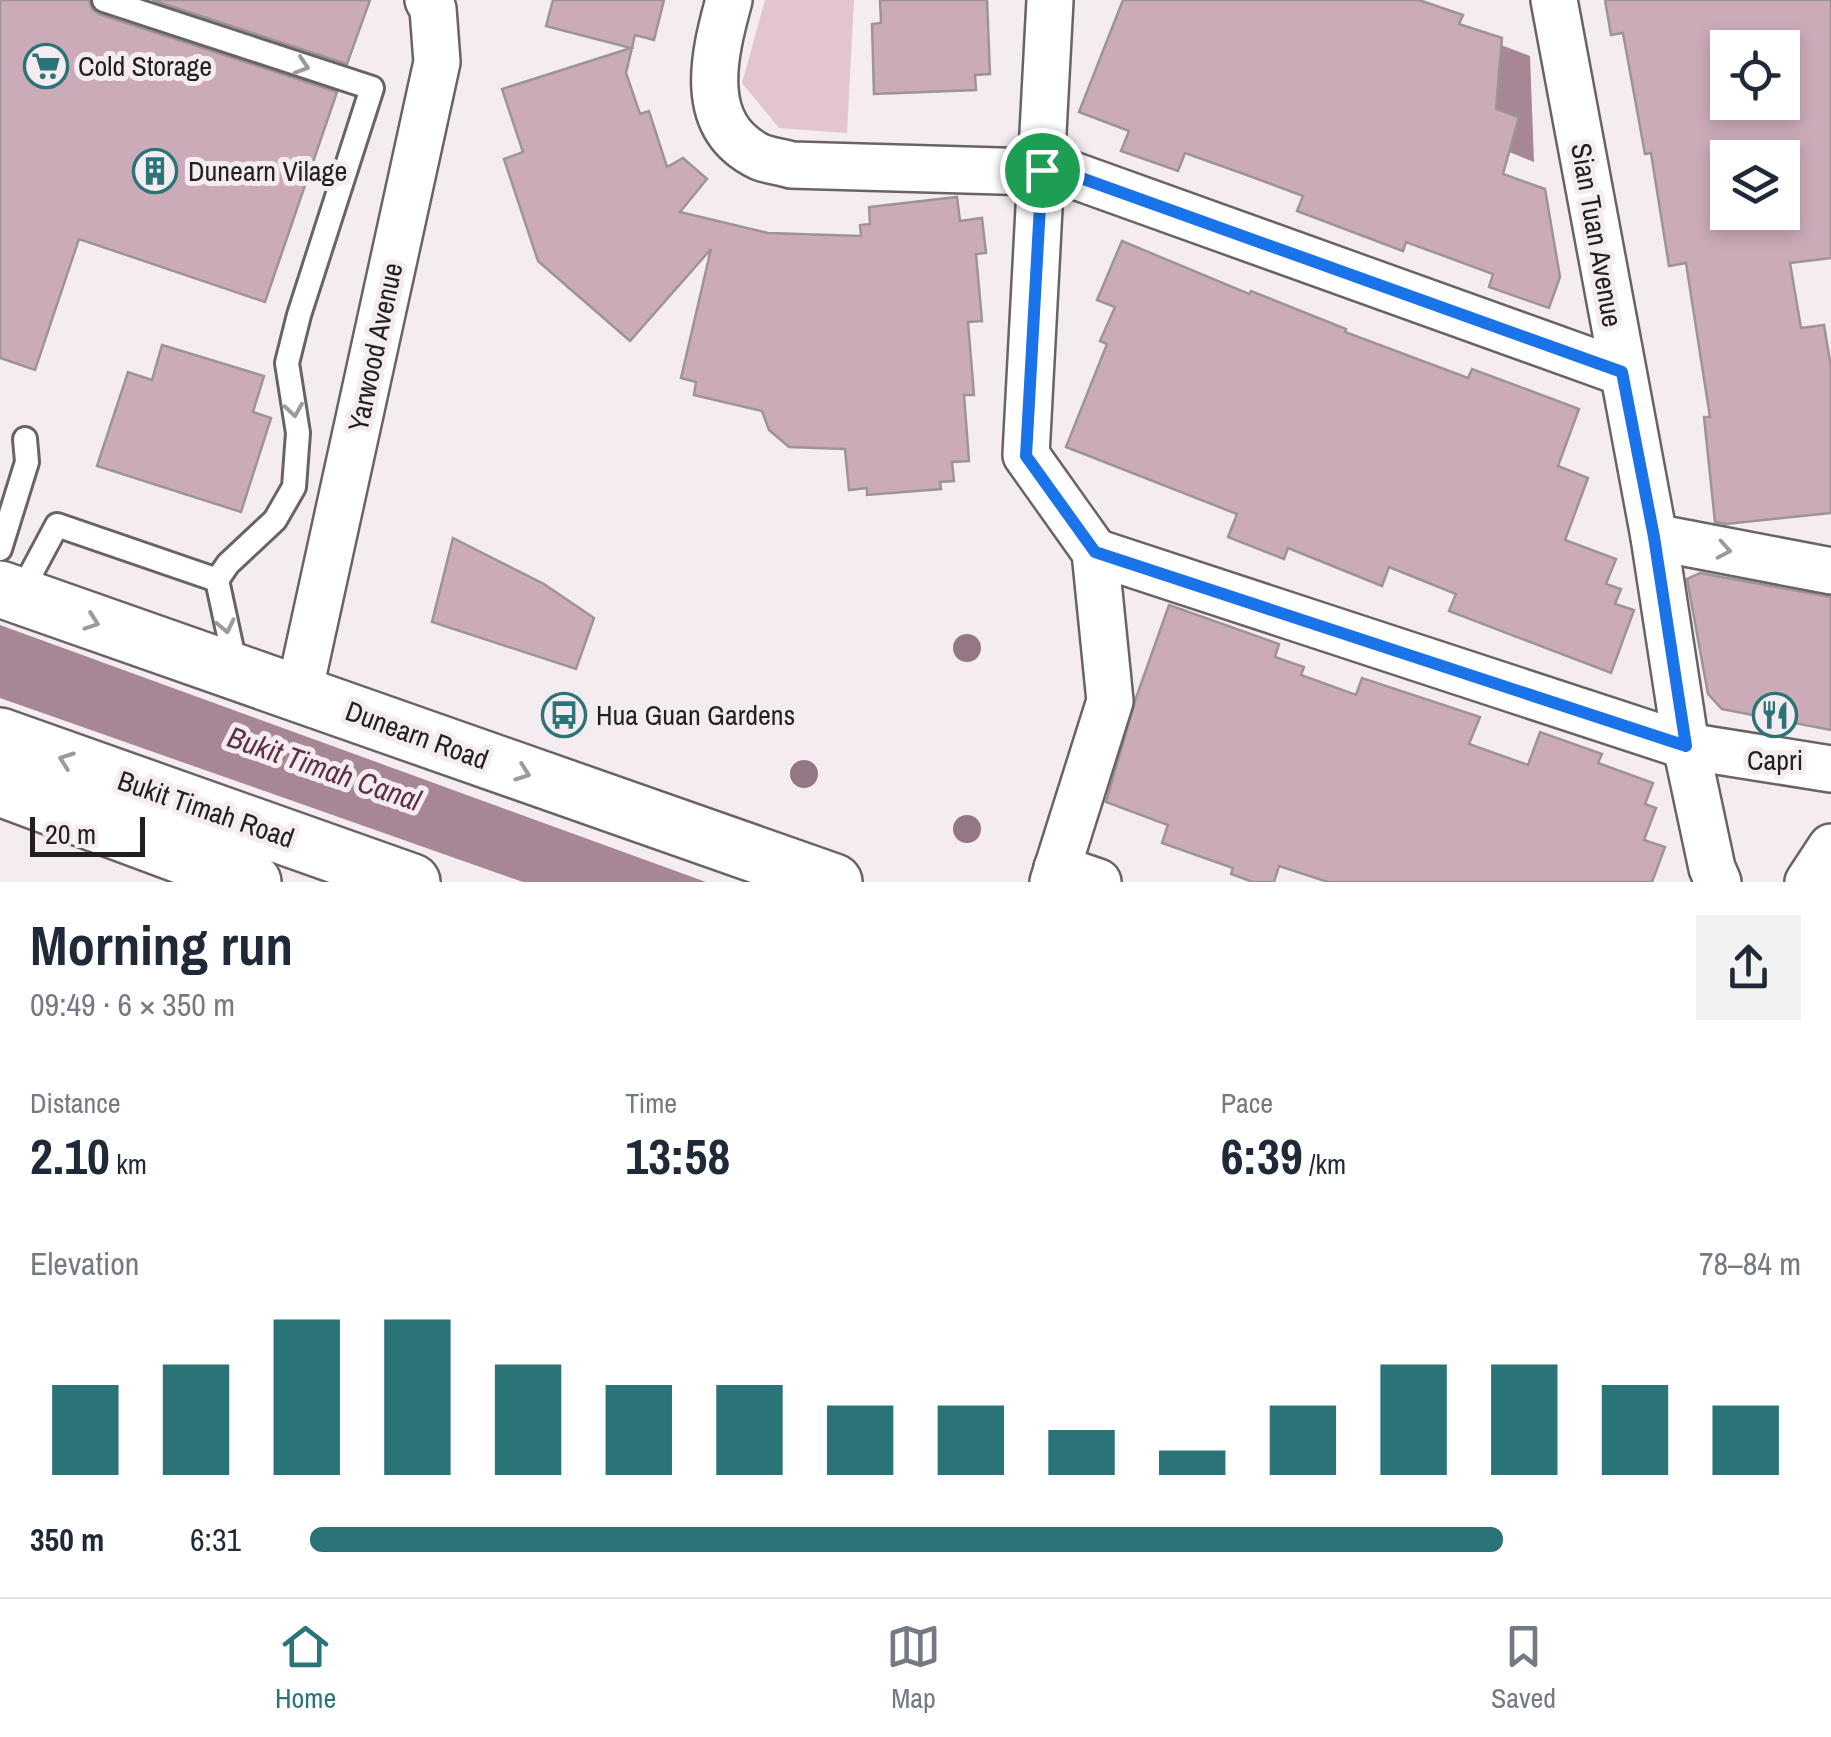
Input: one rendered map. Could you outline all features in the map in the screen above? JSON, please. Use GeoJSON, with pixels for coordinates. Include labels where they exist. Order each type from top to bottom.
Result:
{"type":"FeatureCollection","features":[{"type":"Feature","properties":{"kind":"highway","name":"Dunearn Road"},"geometry":{"type":"LineString","coordinates":[[6,578],[236,672],[834,882]]}},
{"type":"Feature","properties":{"kind":"highway","name":"Bukit Timah Road"},"geometry":{"type":"LineString","coordinates":[[1,776],[224,816],[412,882]]}},
{"type":"Feature","properties":{"kind":"highway"},"geometry":{"type":"LineString","coordinates":[[1,776],[254,882]]}},
{"type":"Feature","properties":{"kind":"highway"},"geometry":{"type":"LineString","coordinates":[[224,816],[241,866],[254,882]]}},
{"type":"Feature","properties":{"kind":"street","name":"Yarwood Avenue"},"geometry":{"type":"LineString","coordinates":[[300,693],[437,62],[433,9],[428,0]]}},
{"type":"Feature","properties":{"kind":"street"},"geometry":{"type":"LineString","coordinates":[[729,0],[717,46],[714,83],[719,114],[732,135],[760,156],[792,165],[1067,173],[1622,372]]}},
{"type":"Feature","properties":{"kind":"street"},"geometry":{"type":"LineString","coordinates":[[1050,0],[1026,456],[1095,552],[1110,702],[1070,877]]}},
{"type":"Feature","properties":{"kind":"street","name":"Sian Tuan Avenue"},"geometry":{"type":"LineString","coordinates":[[1554,0],[1654,537],[1686,746],[1718,882]]}},
{"type":"Feature","properties":{"kind":"street"},"geometry":{"type":"LineString","coordinates":[[1654,537],[1831,570]]}},
{"type":"Feature","properties":{"kind":"street"},"geometry":{"type":"LineString","coordinates":[[1095,552],[1686,746],[1831,769]]}},
{"type":"Feature","properties":{"kind":"street"},"geometry":{"type":"LineString","coordinates":[[1808,882],[1831,847]]}},
{"type":"Feature","properties":{"kind":"lane"},"geometry":{"type":"LineString","coordinates":[[104,0],[372,88],[287,363],[298,433],[294,486],[274,520],[216,580],[236,672]]}},
{"type":"Feature","properties":{"kind":"lane"},"geometry":{"type":"LineString","coordinates":[[6,578],[27,462],[24,439]]}},
{"type":"Feature","properties":{"kind":"lane"},"geometry":{"type":"LineString","coordinates":[[6,578],[57,524],[216,580]]}},
{"type":"Feature","properties":{"kind":"shaded area"},"geometry":{"type":"Polygon","coordinates":[[[765,0],[854,0],[847,133],[779,128],[742,83],[765,0]]]}},
{"type":"Feature","properties":{"kind":"water"},"geometry":{"type":"Polygon","coordinates":[[[1501,45],[1530,56],[1534,162],[1509,152],[1519,117],[1496,109],[1501,45]]]}},
{"type":"Feature","properties":{"kind":"water","name":"Bukit Timah Canal"},"geometry":{"type":"Polygon","coordinates":[[[0,625],[706,882],[523,882],[0,698],[0,625]]]}},
{"type":"Feature","properties":{"kind":"building","name":"Dunearn Vilage"},"geometry":{"type":"Polygon","coordinates":[[[0,0],[89,0],[99,14],[337,92],[265,302],[79,239],[35,370],[0,358],[0,0]]]}},
{"type":"Feature","properties":{"kind":"building"},"geometry":{"type":"Polygon","coordinates":[[[152,0],[370,0],[347,64],[152,0]]]}},
{"type":"Feature","properties":{"kind":"building"},"geometry":{"type":"Polygon","coordinates":[[[553,0],[664,0],[654,40],[635,35],[626,73],[640,114],[649,111],[667,167],[683,158],[707,179],[680,212],[768,233],[861,236],[860,225],[870,224],[869,207],[957,197],[960,221],[982,218],[986,253],[976,254],[982,321],[968,322],[974,395],[964,395],[969,461],[952,462],[954,481],[940,482],[941,489],[867,495],[867,488],[849,490],[845,449],[789,447],[769,430],[762,411],[694,395],[696,382],[681,378],[711,249],[630,341],[538,261],[504,159],[523,152],[502,89],[631,48],[546,26],[553,0]]]}},
{"type":"Feature","properties":{"kind":"building"},"geometry":{"type":"Polygon","coordinates":[[[880,0],[987,0],[990,74],[975,75],[976,90],[874,94],[872,24],[881,23],[880,0]]]}},
{"type":"Feature","properties":{"kind":"building"},"geometry":{"type":"Polygon","coordinates":[[[1123,0],[1419,0],[1463,15],[1459,24],[1502,38],[1496,109],[1519,117],[1503,174],[1545,189],[1560,277],[1549,308],[1489,287],[1493,274],[1406,242],[1403,251],[1297,211],[1303,196],[1244,174],[1185,153],[1178,171],[1121,151],[1129,131],[1079,112],[1123,0]]]}},
{"type":"Feature","properties":{"kind":"building"},"geometry":{"type":"Polygon","coordinates":[[[1605,0],[1831,0],[1831,258],[1790,263],[1801,328],[1824,325],[1831,367],[1831,513],[1715,522],[1704,417],[1710,417],[1686,263],[1669,266],[1651,153],[1645,154],[1623,33],[1611,35],[1605,0]]]}},
{"type":"Feature","properties":{"kind":"building"},"geometry":{"type":"Polygon","coordinates":[[[1122,241],[1468,378],[1472,369],[1579,409],[1558,466],[1588,478],[1565,540],[1616,559],[1606,584],[1621,589],[1615,604],[1634,610],[1611,673],[1449,611],[1456,594],[1389,567],[1382,586],[1288,548],[1284,559],[1228,537],[1237,514],[1066,447],[1107,344],[1100,341],[1115,307],[1097,300],[1122,241]]]}},
{"type":"Feature","properties":{"kind":"building"},"geometry":{"type":"Polygon","coordinates":[[[162,345],[264,376],[253,412],[271,418],[241,512],[97,466],[128,372],[152,380],[162,345]]]}},
{"type":"Feature","properties":{"kind":"building"},"geometry":{"type":"Polygon","coordinates":[[[453,538],[544,584],[594,618],[576,669],[432,622],[453,538]]]}},
{"type":"Feature","properties":{"kind":"building"},"geometry":{"type":"Polygon","coordinates":[[[1700,573],[1831,597],[1831,730],[1722,709],[1708,694],[1687,579],[1700,573]]]}},
{"type":"Feature","properties":{"kind":"building"},"geometry":{"type":"Polygon","coordinates":[[[1169,605],[1279,644],[1275,657],[1304,667],[1301,675],[1356,695],[1362,678],[1480,717],[1469,744],[1528,765],[1540,732],[1602,754],[1598,763],[1653,783],[1645,804],[1656,808],[1644,840],[1665,847],[1652,882],[1328,882],[1279,866],[1274,882],[1253,882],[1231,874],[1233,868],[1162,843],[1168,825],[1106,802],[1136,698],[1169,605]]]}},
{"type":"Feature","properties":{"kind":"place","name":"Cold Storage"},"geometry":{"type":"Point","coordinates":[46,66]}},
{"type":"Feature","properties":{"kind":"place","name":"Dunearn Vilage"},"geometry":{"type":"Point","coordinates":[155,171]}},
{"type":"Feature","properties":{"kind":"place","name":"Hua Guan Gardens"},"geometry":{"type":"Point","coordinates":[564,715]}},
{"type":"Feature","properties":{"kind":"place","name":"Capri"},"geometry":{"type":"Point","coordinates":[1775,715]}},
{"type":"Feature","properties":{"kind":"route"},"geometry":{"type":"LineString","coordinates":[[1042,170],[1067,173],[1622,372],[1654,537],[1686,746],[1095,552],[1026,456],[1042,170]]}}]}
